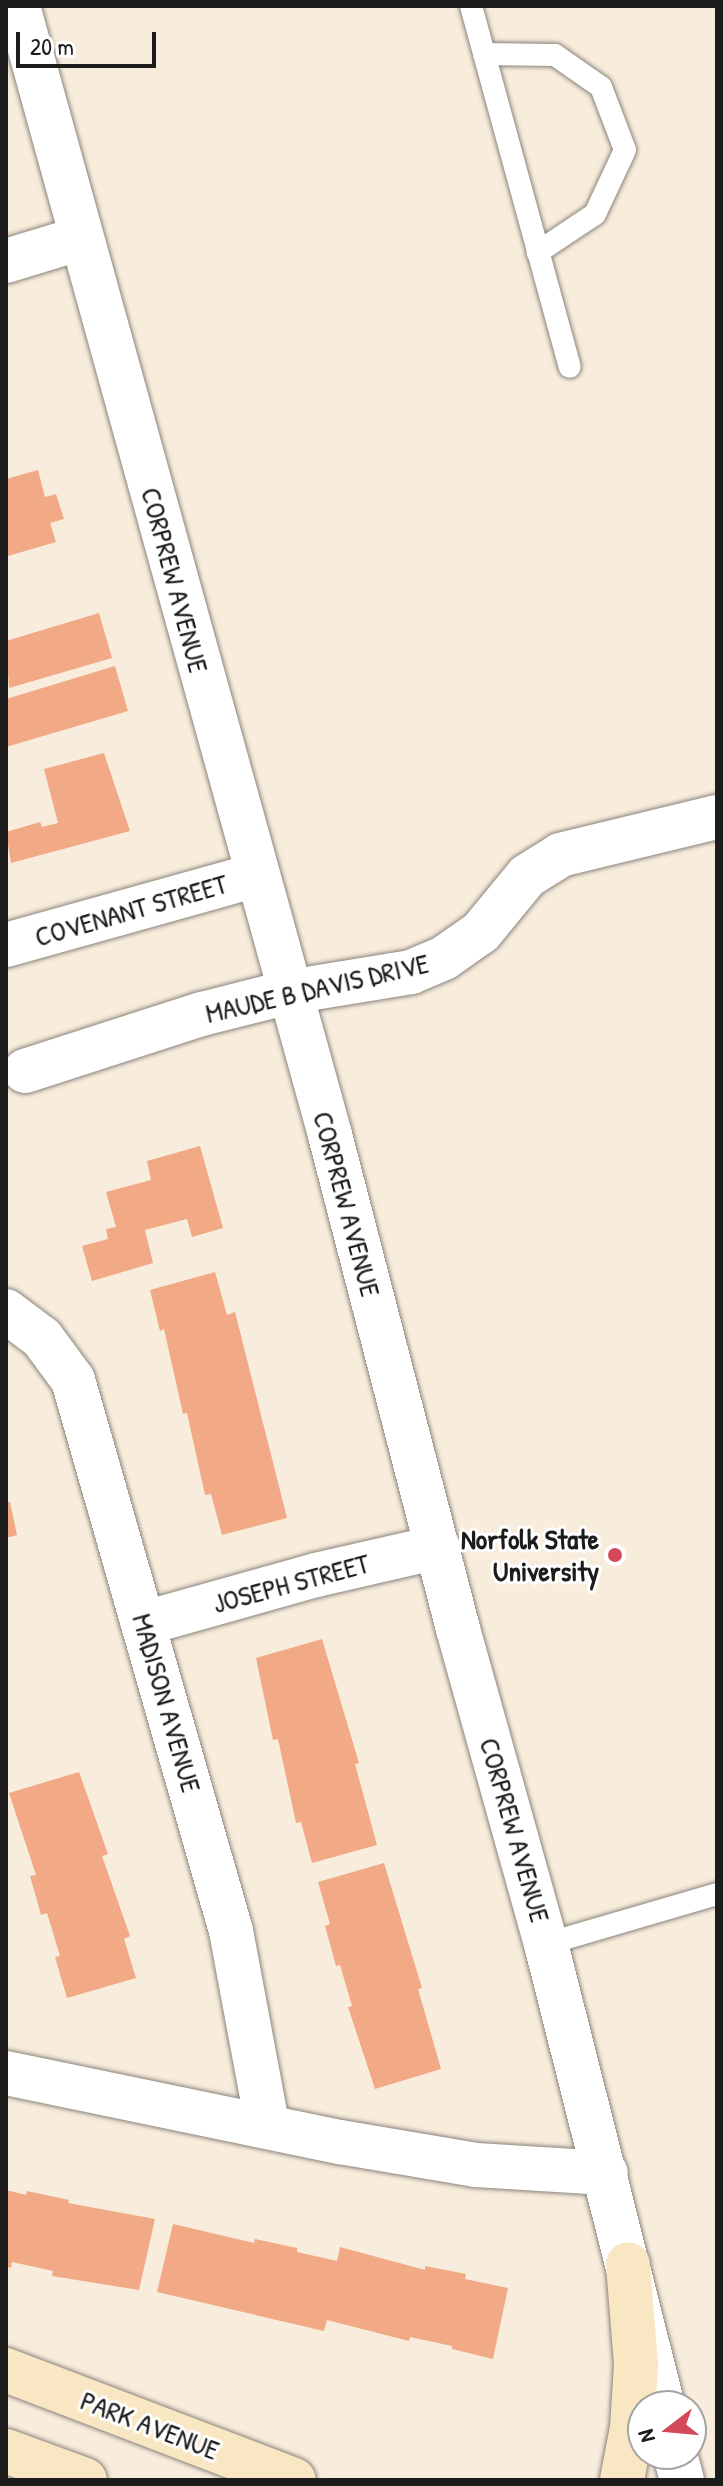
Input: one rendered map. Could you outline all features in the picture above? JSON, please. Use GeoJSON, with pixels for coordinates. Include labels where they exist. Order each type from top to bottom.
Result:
{"type":"FeatureCollection","features":[{"type":"Feature","properties":{"kind":"main road"},"geometry":{"type":"LineString","coordinates":[[622,2480],[632,2428],[636,2364],[628,2264]]}},
{"type":"Feature","properties":{"kind":"main road","name":"PARK AVENUE"},"geometry":{"type":"LineString","coordinates":[[6,2370],[280,2477]]}},
{"type":"Feature","properties":{"kind":"main road"},"geometry":{"type":"LineString","coordinates":[[26,2464],[85,2480]]}},
{"type":"Feature","properties":{"kind":"street","name":"CORPREW AVENUE"},"geometry":{"type":"LineString","coordinates":[[18,6],[546,1944],[659,2390]]}},
{"type":"Feature","properties":{"kind":"street"},"geometry":{"type":"LineString","coordinates":[[6,261],[81,238]]}},
{"type":"Feature","properties":{"kind":"street","name":"MAUDE B DAVIS DRIVE"},"geometry":{"type":"LineString","coordinates":[[25,1071],[202,1014],[289,992],[411,972],[444,958],[481,932],[527,876],[560,855],[717,817]]}},
{"type":"Feature","properties":{"kind":"street","name":"COVENANT STREET"},"geometry":{"type":"LineString","coordinates":[[6,945],[256,875]]}},
{"type":"Feature","properties":{"kind":"street","name":"MADISON AVENUE"},"geometry":{"type":"LineString","coordinates":[[6,1311],[42,1338],[73,1380],[231,1931],[267,2124]]}},
{"type":"Feature","properties":{"kind":"street","name":"JOSEPH STREET"},"geometry":{"type":"LineString","coordinates":[[145,1623],[316,1575],[438,1547]]}},
{"type":"Feature","properties":{"kind":"street"},"geometry":{"type":"LineString","coordinates":[[6,2073],[267,2124],[340,2142],[476,2165],[606,2173]]}},
{"type":"Feature","properties":{"kind":"lane"},"geometry":{"type":"LineString","coordinates":[[471,6],[570,367]]}},
{"type":"Feature","properties":{"kind":"lane"},"geometry":{"type":"LineString","coordinates":[[484,54],[555,55],[601,87],[625,150],[595,214],[538,252]]}},
{"type":"Feature","properties":{"kind":"lane"},"geometry":{"type":"LineString","coordinates":[[546,1944],[717,1894]]}},
{"type":"Feature","properties":{"kind":"building"},"geometry":{"type":"Polygon","coordinates":[[[38,470],[45,497],[56,494],[64,519],[50,523],[56,542],[8,556],[6,479],[38,470]]]}},
{"type":"Feature","properties":{"kind":"building"},"geometry":{"type":"Polygon","coordinates":[[[99,613],[112,658],[9,688],[6,641],[99,613]]]}},
{"type":"Feature","properties":{"kind":"building"},"geometry":{"type":"Polygon","coordinates":[[[115,666],[128,711],[6,747],[6,699],[115,666]]]}},
{"type":"Feature","properties":{"kind":"building"},"geometry":{"type":"Polygon","coordinates":[[[104,753],[130,831],[11,863],[6,832],[40,822],[42,827],[58,823],[44,769],[104,753]]]}},
{"type":"Feature","properties":{"kind":"building"},"geometry":{"type":"Polygon","coordinates":[[[200,1146],[223,1228],[192,1237],[187,1219],[145,1230],[153,1263],[92,1281],[82,1246],[108,1239],[106,1229],[116,1227],[106,1192],[151,1180],[147,1161],[200,1146]]]}},
{"type":"Feature","properties":{"kind":"building"},"geometry":{"type":"Polygon","coordinates":[[[215,1272],[227,1315],[235,1312],[287,1518],[222,1535],[211,1494],[205,1495],[187,1413],[183,1414],[164,1329],[160,1331],[150,1290],[215,1272]]]}},
{"type":"Feature","properties":{"kind":"building"},"geometry":{"type":"Polygon","coordinates":[[[6,1502],[10,1502],[17,1535],[6,1538],[6,1502]]]}},
{"type":"Feature","properties":{"kind":"building"},"geometry":{"type":"Polygon","coordinates":[[[322,1639],[359,1763],[355,1764],[377,1845],[312,1863],[301,1822],[296,1823],[278,1739],[273,1740],[256,1658],[322,1639]]]}},
{"type":"Feature","properties":{"kind":"building"},"geometry":{"type":"Polygon","coordinates":[[[79,1772],[108,1854],[102,1856],[130,1936],[124,1939],[136,1978],[67,1998],[55,1957],[60,1956],[47,1913],[41,1915],[30,1876],[36,1875],[9,1793],[79,1772]]]}},
{"type":"Feature","properties":{"kind":"building"},"geometry":{"type":"Polygon","coordinates":[[[384,1863],[422,1988],[418,1989],[441,2069],[375,2089],[348,2007],[352,2006],[340,1965],[336,1966],[325,1926],[330,1924],[318,1882],[384,1863]]]}},
{"type":"Feature","properties":{"kind":"building"},"geometry":{"type":"Polygon","coordinates":[[[6,2190],[26,2195],[27,2191],[69,2200],[68,2203],[155,2219],[139,2290],[52,2276],[53,2271],[12,2262],[11,2268],[6,2266],[6,2190]]]}},
{"type":"Feature","properties":{"kind":"building"},"geometry":{"type":"Polygon","coordinates":[[[173,2224],[254,2243],[255,2239],[297,2248],[297,2252],[337,2261],[340,2247],[425,2270],[425,2266],[466,2274],[465,2279],[508,2288],[493,2359],[452,2349],[452,2346],[410,2337],[409,2341],[327,2320],[324,2331],[157,2292],[173,2224]]]}},
{"type":"Feature","properties":{"kind":"place","name":"Norfolk State University"},"geometry":{"type":"Point","coordinates":[615,1555]}}]}
